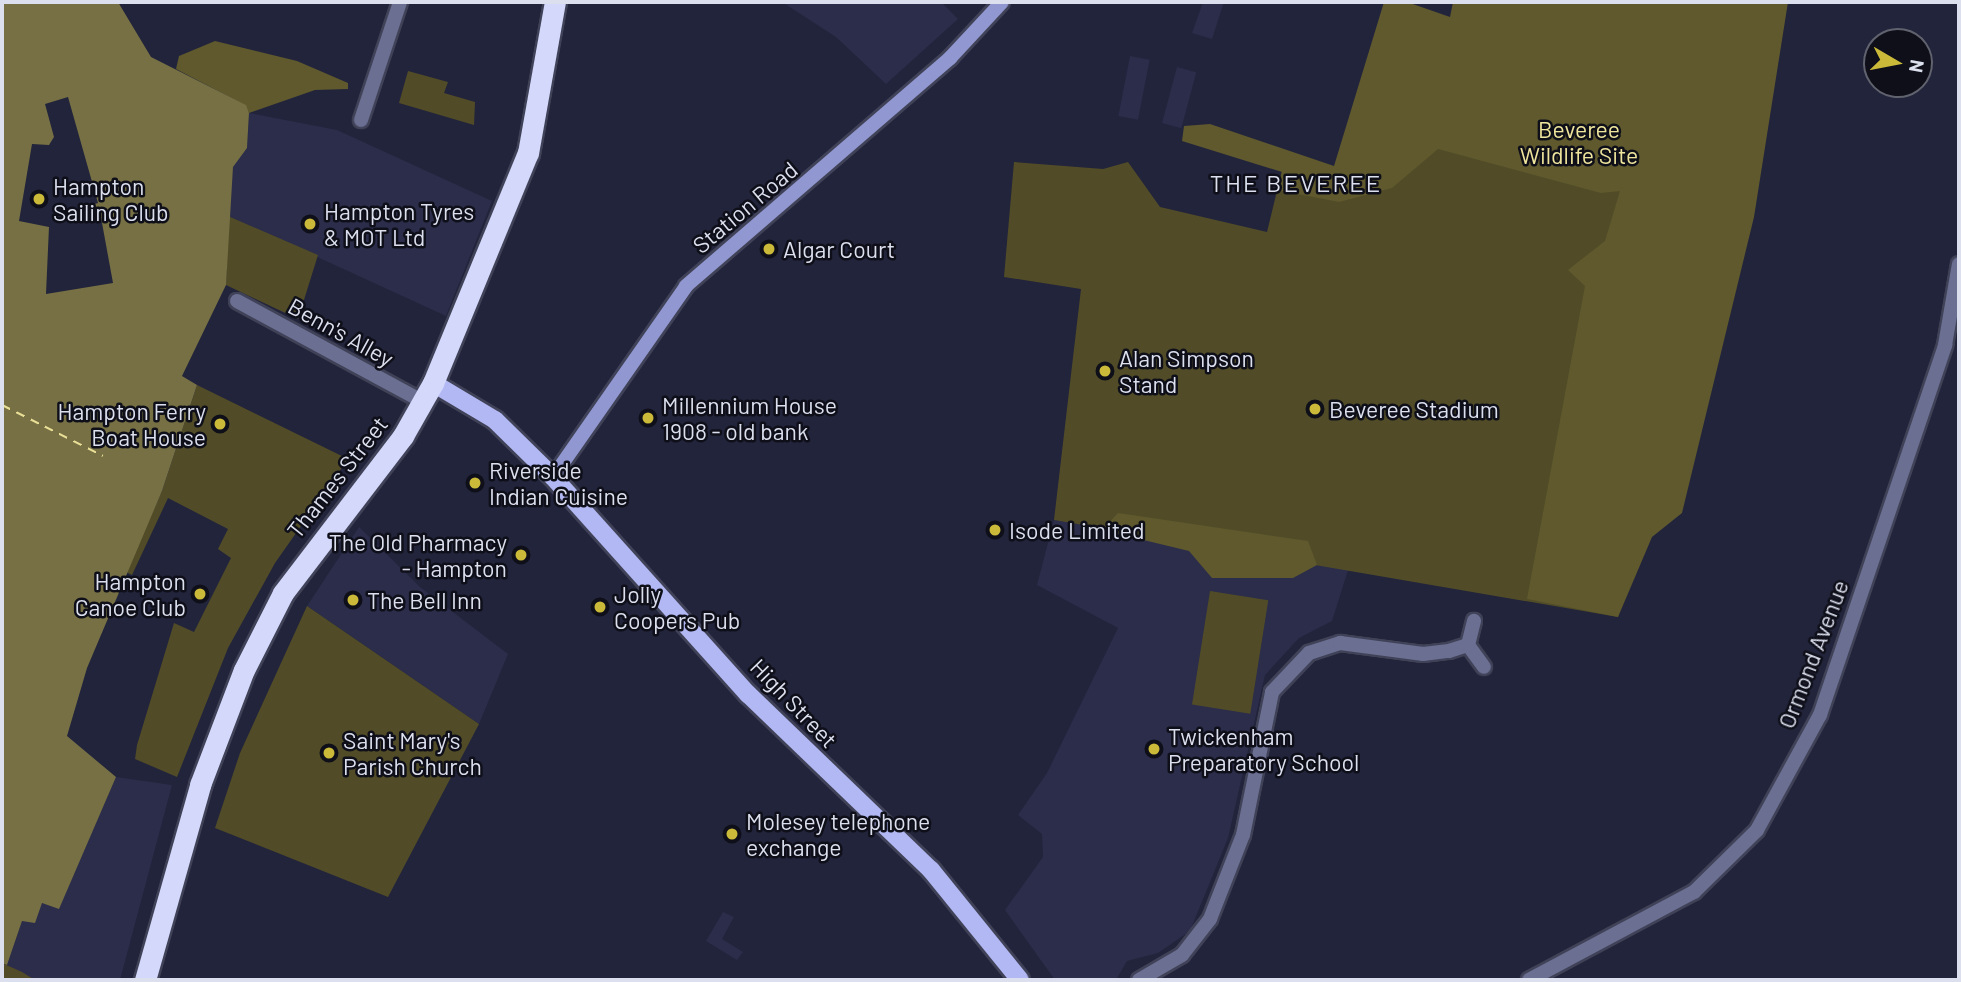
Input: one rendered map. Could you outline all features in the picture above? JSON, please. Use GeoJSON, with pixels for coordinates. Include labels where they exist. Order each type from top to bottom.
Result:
{"type":"FeatureCollection","features":[{"type":"Feature","properties":{"kind":"highway","name":"Thames Street"},"geometry":{"type":"LineString","coordinates":[[145,980],[200,785],[244,670],[283,593],[428,393],[528,153],[555,2]]}},
{"type":"Feature","properties":{"kind":"main road","name":"High Street"},"geometry":{"type":"LineString","coordinates":[[428,393],[495,420],[553,477],[757,703],[931,870],[1020,980]]}},
{"type":"Feature","properties":{"kind":"street"},"geometry":{"type":"LineString","coordinates":[[361,120],[400,2]]}},
{"type":"Feature","properties":{"kind":"street","name":"Station Road"},"geometry":{"type":"LineString","coordinates":[[553,477],[686,286],[950,58],[1002,2]]}},
{"type":"Feature","properties":{"kind":"street","name":"Ormond Avenue"},"geometry":{"type":"LineString","coordinates":[[1529,980],[1695,892],[1757,830],[1820,715],[1945,345],[1959,264]]}},
{"type":"Feature","properties":{"kind":"street","name":"Benn's Alley"},"geometry":{"type":"LineString","coordinates":[[237,301],[428,393]]}},
{"type":"Feature","properties":{"kind":"street"},"geometry":{"type":"LineString","coordinates":[[1474,621],[1468,645],[1483,667]]}},
{"type":"Feature","properties":{"kind":"street"},"geometry":{"type":"LineString","coordinates":[[1139,980],[1182,955],[1210,919],[1242,835],[1272,692],[1309,653],[1340,643],[1423,654],[1468,645]]}},
{"type":"Feature","properties":{"kind":"shaded area"},"geometry":{"type":"Polygon","coordinates":[[[2,2],[118,2],[151,57],[246,105],[249,113],[247,148],[233,167],[226,285],[182,376],[197,385],[162,491],[87,668],[67,736],[116,777],[59,909],[42,903],[35,923],[22,921],[7,965],[2,963],[2,2]],[[68,97],[45,104],[54,137],[49,145],[32,144],[19,221],[49,227],[46,294],[113,283],[100,212],[86,214],[85,207],[98,203],[68,97]]]}},
{"type":"Feature","properties":{"kind":"shaded area"},"geometry":{"type":"Polygon","coordinates":[[[782,2],[941,2],[958,19],[886,84],[836,37],[782,2]]]}},
{"type":"Feature","properties":{"kind":"shaded area"},"geometry":{"type":"Polygon","coordinates":[[[1203,2],[1224,2],[1212,39],[1192,33],[1203,2]]]}},
{"type":"Feature","properties":{"kind":"shaded area"},"geometry":{"type":"Polygon","coordinates":[[[1130,56],[1150,60],[1138,120],[1118,116],[1130,56]]]}},
{"type":"Feature","properties":{"kind":"shaded area"},"geometry":{"type":"Polygon","coordinates":[[[1177,67],[1196,72],[1181,128],[1162,123],[1177,67]]]}},
{"type":"Feature","properties":{"kind":"shaded area"},"geometry":{"type":"Polygon","coordinates":[[[249,113],[337,130],[492,201],[446,316],[228,216],[233,166],[247,148],[249,113]]]}},
{"type":"Feature","properties":{"kind":"shaded area","name":"Twickenham Preparatory School"},"geometry":{"type":"Polygon","coordinates":[[[1054,520],[1349,567],[1332,621],[1299,638],[1265,675],[1228,838],[1190,931],[1158,953],[1127,961],[1116,980],[1055,980],[1005,910],[1043,857],[1042,834],[1018,815],[1047,773],[1118,628],[1037,585],[1054,520]]]}},
{"type":"Feature","properties":{"kind":"shaded area"},"geometry":{"type":"Polygon","coordinates":[[[359,527],[420,587],[508,654],[479,724],[307,606],[359,527]]]}},
{"type":"Feature","properties":{"kind":"shaded area"},"geometry":{"type":"Polygon","coordinates":[[[116,777],[172,785],[120,980],[35,980],[7,965],[22,921],[42,903],[59,908],[116,777]]]}},
{"type":"Feature","properties":{"kind":"shaded area"},"geometry":{"type":"Polygon","coordinates":[[[723,912],[734,917],[722,939],[743,952],[737,960],[706,941],[723,912]]]}},
{"type":"Feature","properties":{"kind":"green space","name":"Beveree Wildlife Site"},"geometry":{"type":"Polygon","coordinates":[[[1384,2],[1407,2],[1450,17],[1453,2],[1788,2],[1754,217],[1682,513],[1652,537],[1618,617],[1527,599],[1585,286],[1568,270],[1605,241],[1620,191],[1601,193],[1438,149],[1392,188],[1339,202],[1277,190],[1282,172],[1182,141],[1184,126],[1210,124],[1334,166],[1384,2]]]}},
{"type":"Feature","properties":{"kind":"green space","name":"Beveree Stadium"},"geometry":{"type":"Polygon","coordinates":[[[1387,26],[1728,118],[1618,617],[1054,520],[1081,289],[1004,277],[1014,162],[1103,169],[1128,162],[1160,207],[1267,232],[1283,166],[1337,179],[1387,26]]]}},
{"type":"Feature","properties":{"kind":"green space"},"geometry":{"type":"Polygon","coordinates":[[[215,41],[297,61],[348,83],[348,89],[315,90],[249,113],[245,105],[176,69],[179,56],[215,41]]]}},
{"type":"Feature","properties":{"kind":"green space"},"geometry":{"type":"Polygon","coordinates":[[[408,71],[448,82],[444,93],[475,102],[474,125],[399,103],[408,71]]]}},
{"type":"Feature","properties":{"kind":"green space"},"geometry":{"type":"Polygon","coordinates":[[[228,216],[318,255],[298,319],[226,285],[228,216]]]}},
{"type":"Feature","properties":{"kind":"green space"},"geometry":{"type":"Polygon","coordinates":[[[197,385],[348,459],[275,563],[228,648],[177,777],[135,759],[137,745],[174,623],[194,632],[231,558],[218,549],[228,529],[168,498],[132,575],[126,572],[162,491],[197,385]]]}},
{"type":"Feature","properties":{"kind":"green space"},"geometry":{"type":"Polygon","coordinates":[[[1118,513],[1308,541],[1317,565],[1293,578],[1212,578],[1189,551],[1102,530],[1118,513]]]}},
{"type":"Feature","properties":{"kind":"green space"},"geometry":{"type":"Polygon","coordinates":[[[1210,591],[1268,600],[1250,714],[1192,705],[1210,591]]]}},
{"type":"Feature","properties":{"kind":"green space"},"geometry":{"type":"Polygon","coordinates":[[[307,606],[479,724],[388,897],[215,828],[240,753],[307,606]]]}},
{"type":"Feature","properties":{"kind":"green space"},"geometry":{"type":"Polygon","coordinates":[[[2,963],[22,972],[35,980],[2,980],[2,963]]]}},
{"type":"Feature","properties":{"kind":"ferry route"},"geometry":{"type":"LineString","coordinates":[[2,405],[103,456]]}},
{"type":"Feature","properties":{"kind":"place","name":"Hampton Sailing Club"},"geometry":{"type":"Point","coordinates":[39,199]}},
{"type":"Feature","properties":{"kind":"place","name":"Hampton Tyres & MOT Ltd"},"geometry":{"type":"Point","coordinates":[310,224]}},
{"type":"Feature","properties":{"kind":"place","name":"Algar Court"},"geometry":{"type":"Point","coordinates":[769,249]}},
{"type":"Feature","properties":{"kind":"place","name":"Alan Simpson Stand"},"geometry":{"type":"Point","coordinates":[1105,371]}},
{"type":"Feature","properties":{"kind":"place","name":"Beveree Stadium"},"geometry":{"type":"Point","coordinates":[1315,409]}},
{"type":"Feature","properties":{"kind":"place","name":"Millennium House 1908 - old bank"},"geometry":{"type":"Point","coordinates":[648,418]}},
{"type":"Feature","properties":{"kind":"place","name":"Hampton Ferry Boat House"},"geometry":{"type":"Point","coordinates":[220,424]}},
{"type":"Feature","properties":{"kind":"place","name":"Riverside Indian Cuisine"},"geometry":{"type":"Point","coordinates":[475,483]}},
{"type":"Feature","properties":{"kind":"place","name":"Isode Limited"},"geometry":{"type":"Point","coordinates":[995,530]}},
{"type":"Feature","properties":{"kind":"place","name":"The Old Pharmacy - Hampton"},"geometry":{"type":"Point","coordinates":[521,555]}},
{"type":"Feature","properties":{"kind":"place","name":"Hampton Canoe Club"},"geometry":{"type":"Point","coordinates":[200,594]}},
{"type":"Feature","properties":{"kind":"place","name":"The Bell Inn"},"geometry":{"type":"Point","coordinates":[353,600]}},
{"type":"Feature","properties":{"kind":"place","name":"Jolly Coopers Pub"},"geometry":{"type":"Point","coordinates":[600,607]}},
{"type":"Feature","properties":{"kind":"place","name":"Twickenham Preparatory School"},"geometry":{"type":"Point","coordinates":[1154,749]}},
{"type":"Feature","properties":{"kind":"place","name":"Saint Mary's Parish Church"},"geometry":{"type":"Point","coordinates":[329,753]}},
{"type":"Feature","properties":{"kind":"place","name":"Molesey telephone exchange"},"geometry":{"type":"Point","coordinates":[732,834]}},
{"type":"Feature","properties":{"kind":"district","name":"THE BEVEREE"},"geometry":{"type":"Point","coordinates":[1296,183]}}]}
